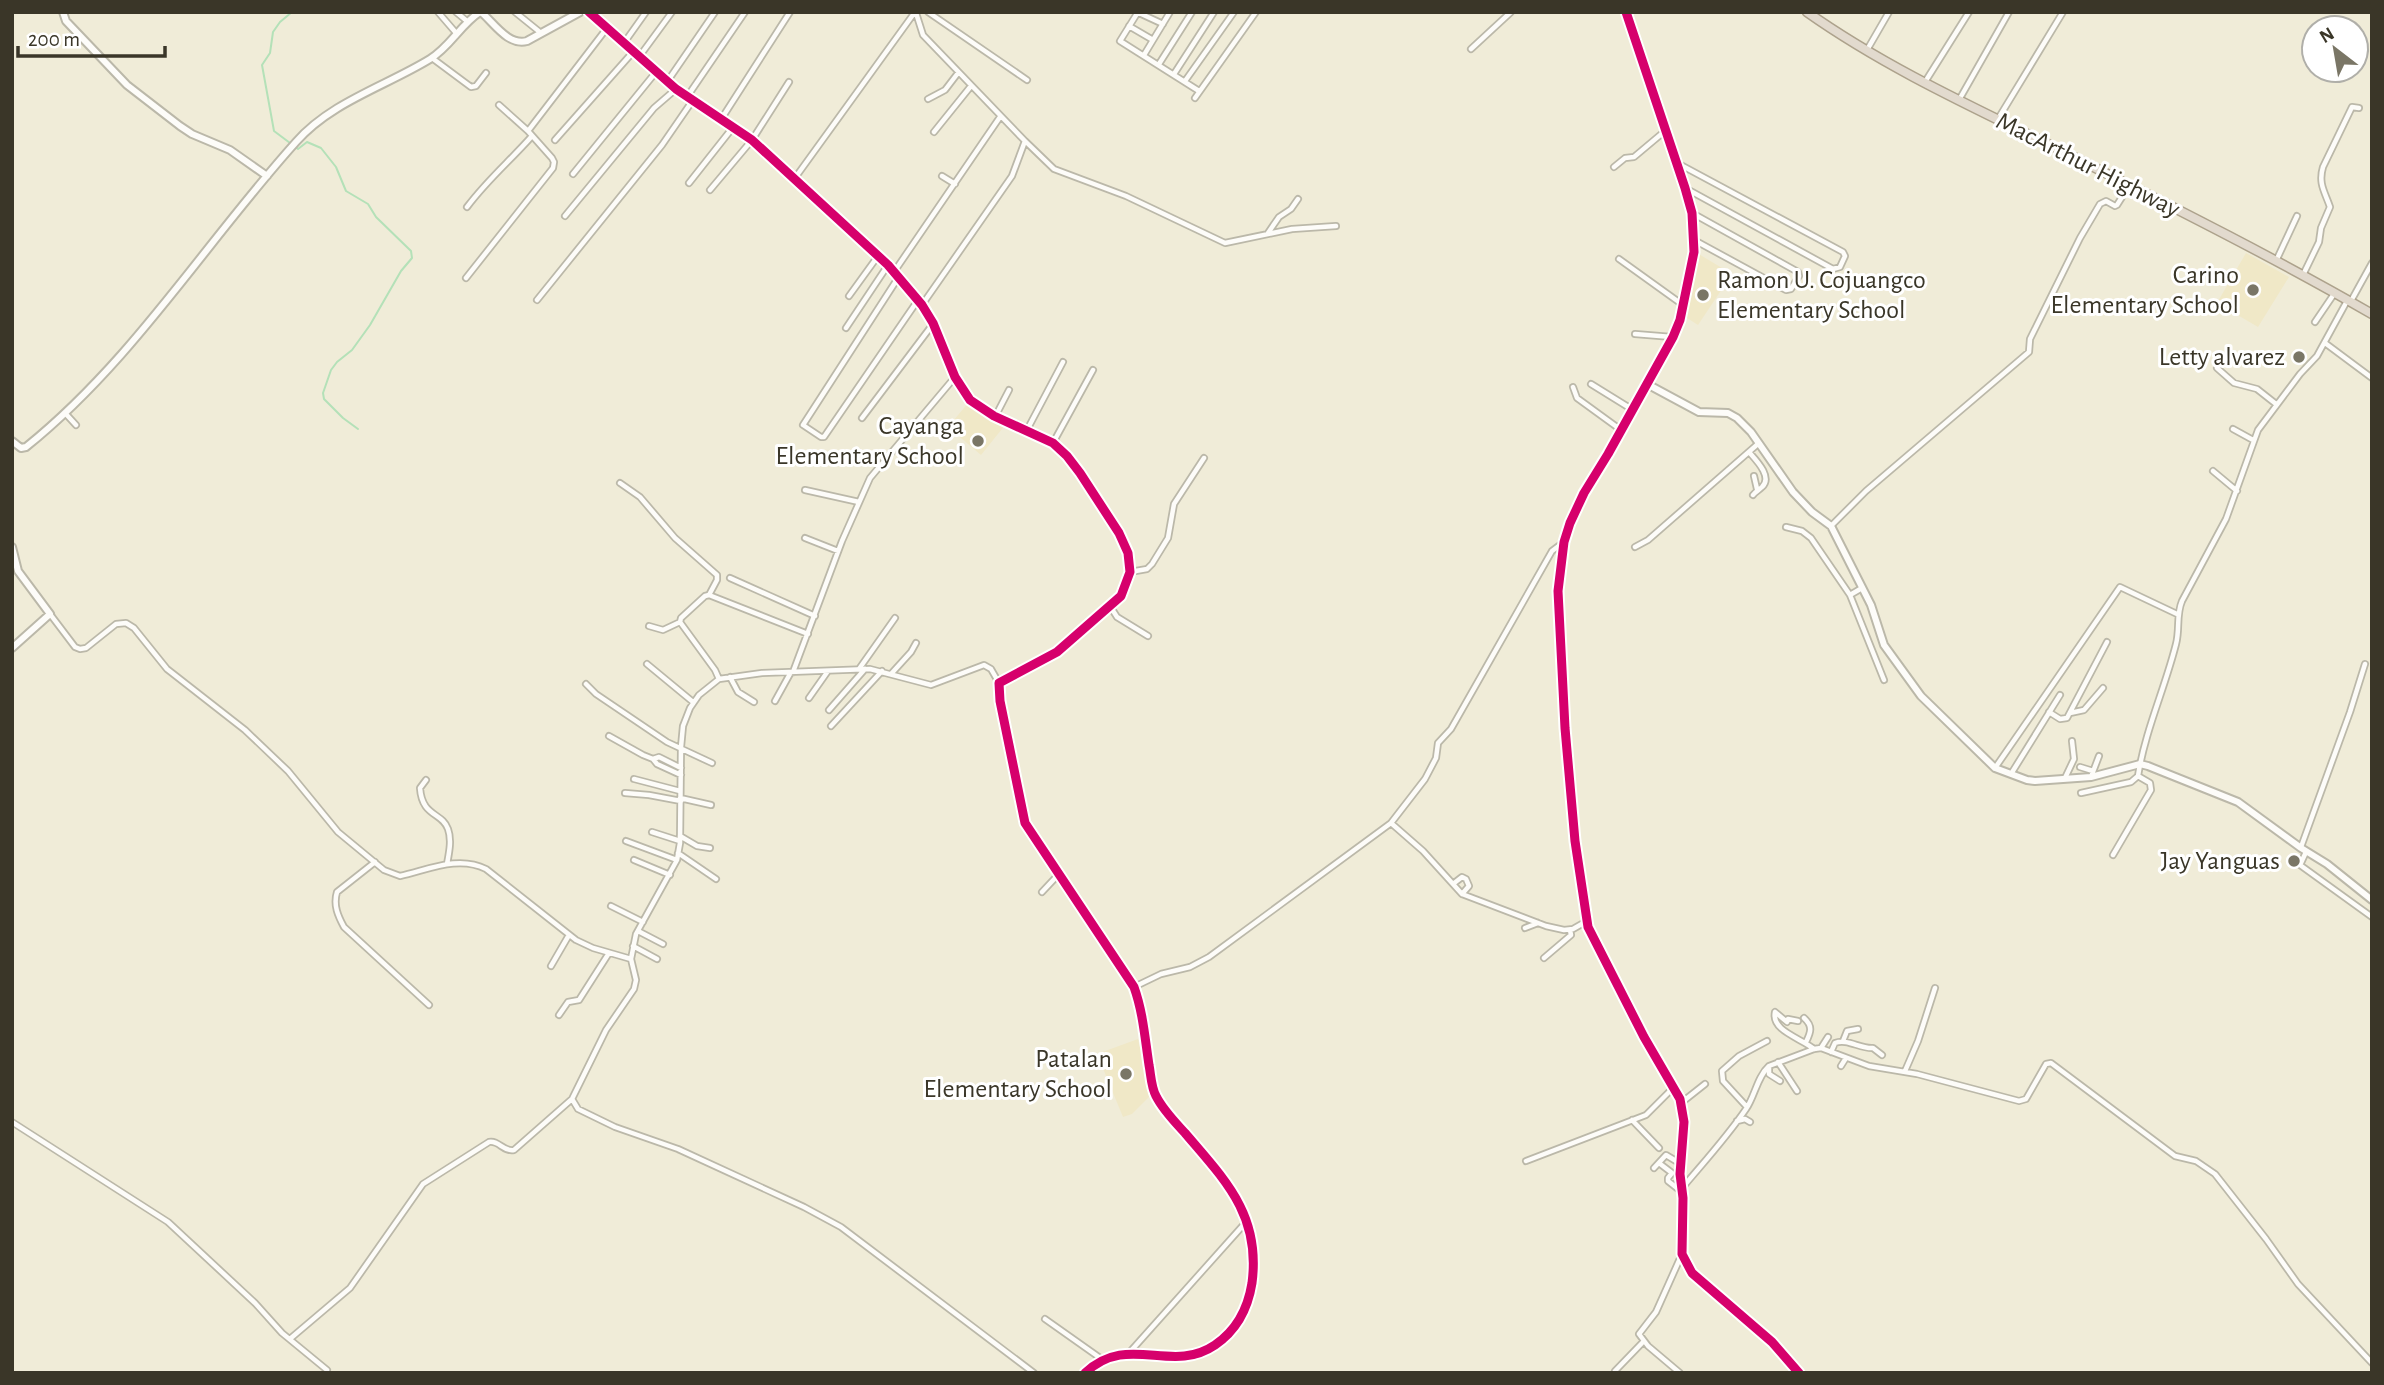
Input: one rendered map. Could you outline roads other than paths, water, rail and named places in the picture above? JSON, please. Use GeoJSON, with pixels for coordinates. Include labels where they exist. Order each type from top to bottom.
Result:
{"type":"FeatureCollection","features":[{"type":"Feature","properties":{"kind":"highway","name":"MacArthur Highway"},"geometry":{"type":"LineString","coordinates":[[1807,12],[1925,82],[2129,185],[2372,314]]}},
{"type":"Feature","properties":{"kind":"street"},"geometry":{"type":"LineString","coordinates":[[63,12],[66,21],[127,85],[185,130],[230,150],[267,177]]}},
{"type":"Feature","properties":{"kind":"street"},"geometry":{"type":"LineString","coordinates":[[438,12],[457,34]]}},
{"type":"Feature","properties":{"kind":"street"},"geometry":{"type":"LineString","coordinates":[[457,12],[468,22]]}},
{"type":"Feature","properties":{"kind":"street"},"geometry":{"type":"LineString","coordinates":[[12,441],[24,448],[118,359],[296,141],[319,121],[432,58],[481,12],[515,41],[522,43],[580,12]]}},
{"type":"Feature","properties":{"kind":"street"},"geometry":{"type":"LineString","coordinates":[[515,12],[541,33]]}},
{"type":"Feature","properties":{"kind":"street"},"geometry":{"type":"LineString","coordinates":[[560,12],[565,20]]}},
{"type":"Feature","properties":{"kind":"street"},"geometry":{"type":"LineString","coordinates":[[589,12],[667,82],[752,140],[888,265],[920,302],[933,323],[955,377],[970,400],[995,417],[1054,443],[1080,473],[1119,533],[1128,553],[1130,572],[1125,588],[1110,606],[1057,652],[999,683]]}},
{"type":"Feature","properties":{"kind":"street"},"geometry":{"type":"LineString","coordinates":[[624,43],[646,12]]}},
{"type":"Feature","properties":{"kind":"street"},"geometry":{"type":"LineString","coordinates":[[555,141],[672,12]]}},
{"type":"Feature","properties":{"kind":"street"},"geometry":{"type":"LineString","coordinates":[[667,82],[715,12]]}},
{"type":"Feature","properties":{"kind":"street"},"geometry":{"type":"LineString","coordinates":[[537,300],[662,145],[745,12]]}},
{"type":"Feature","properties":{"kind":"street"},"geometry":{"type":"LineString","coordinates":[[722,118],[790,12]]}},
{"type":"Feature","properties":{"kind":"street"},"geometry":{"type":"LineString","coordinates":[[795,178],[915,12],[921,31],[958,73],[1054,169],[1126,196],[1221,242],[1299,228],[1336,226]]}},
{"type":"Feature","properties":{"kind":"street"},"geometry":{"type":"LineString","coordinates":[[928,12],[1027,80]]}},
{"type":"Feature","properties":{"kind":"street"},"geometry":{"type":"LineString","coordinates":[[1163,24],[1138,12],[1120,41],[1199,91]]}},
{"type":"Feature","properties":{"kind":"street"},"geometry":{"type":"LineString","coordinates":[[1144,55],[1170,12]]}},
{"type":"Feature","properties":{"kind":"street"},"geometry":{"type":"LineString","coordinates":[[1159,64],[1192,12]]}},
{"type":"Feature","properties":{"kind":"street"},"geometry":{"type":"LineString","coordinates":[[1174,74],[1214,12]]}},
{"type":"Feature","properties":{"kind":"street"},"geometry":{"type":"LineString","coordinates":[[1185,81],[1234,12]]}},
{"type":"Feature","properties":{"kind":"street"},"geometry":{"type":"LineString","coordinates":[[1195,97],[1256,12]]}},
{"type":"Feature","properties":{"kind":"street"},"geometry":{"type":"LineString","coordinates":[[1471,49],[1511,12]]}},
{"type":"Feature","properties":{"kind":"street"},"geometry":{"type":"LineString","coordinates":[[1626,12],[1692,213],[1693,259],[1673,337],[1584,493],[1564,542],[1558,591],[1562,683],[1575,841],[1588,927],[1681,1103],[1684,1141],[1681,1164],[1684,1262],[1692,1273],[1772,1342],[1799,1373]]}},
{"type":"Feature","properties":{"kind":"street"},"geometry":{"type":"LineString","coordinates":[[1867,50],[1889,12]]}},
{"type":"Feature","properties":{"kind":"street"},"geometry":{"type":"LineString","coordinates":[[1925,82],[1969,12]]}},
{"type":"Feature","properties":{"kind":"street"},"geometry":{"type":"LineString","coordinates":[[1959,100],[2009,12]]}},
{"type":"Feature","properties":{"kind":"street"},"geometry":{"type":"LineString","coordinates":[[1997,119],[2063,12]]}},
{"type":"Feature","properties":{"kind":"street"},"geometry":{"type":"LineString","coordinates":[[1129,26],[1153,40]]}},
{"type":"Feature","properties":{"kind":"street"},"geometry":{"type":"LineString","coordinates":[[528,131],[607,28]]}},
{"type":"Feature","properties":{"kind":"street"},"geometry":{"type":"LineString","coordinates":[[432,58],[471,87],[476,86],[486,74]]}},
{"type":"Feature","properties":{"kind":"street"},"geometry":{"type":"LineString","coordinates":[[573,174],[656,72]]}},
{"type":"Feature","properties":{"kind":"street"},"geometry":{"type":"LineString","coordinates":[[928,99],[945,90],[958,73]]}},
{"type":"Feature","properties":{"kind":"street"},"geometry":{"type":"LineString","coordinates":[[710,190],[752,140],[789,82]]}},
{"type":"Feature","properties":{"kind":"street"},"geometry":{"type":"LineString","coordinates":[[934,132],[971,86]]}},
{"type":"Feature","properties":{"kind":"street"},"geometry":{"type":"LineString","coordinates":[[565,216],[654,108],[676,89]]}},
{"type":"Feature","properties":{"kind":"street"},"geometry":{"type":"LineString","coordinates":[[466,278],[553,168],[552,158],[528,131],[499,105]]}},
{"type":"Feature","properties":{"kind":"street"},"geometry":{"type":"LineString","coordinates":[[2302,276],[2319,242],[2321,228],[2330,207],[2322,191],[2320,177],[2323,167],[2352,107],[2359,108]]}},
{"type":"Feature","properties":{"kind":"street"},"geometry":{"type":"LineString","coordinates":[[1000,117],[896,275],[803,425],[824,437],[1012,176],[1025,141]]}},
{"type":"Feature","properties":{"kind":"street"},"geometry":{"type":"LineString","coordinates":[[690,183],[734,126]]}},
{"type":"Feature","properties":{"kind":"street"},"geometry":{"type":"LineString","coordinates":[[1615,167],[1625,158],[1634,157],[1665,131]]}},
{"type":"Feature","properties":{"kind":"street"},"geometry":{"type":"LineString","coordinates":[[467,207],[489,178],[532,136]]}},
{"type":"Feature","properties":{"kind":"street"},"geometry":{"type":"LineString","coordinates":[[1676,163],[1843,252],[1845,256],[1840,267],[1833,269],[1685,188]]}},
{"type":"Feature","properties":{"kind":"street"},"geometry":{"type":"LineString","coordinates":[[942,176],[955,184]]}},
{"type":"Feature","properties":{"kind":"street"},"geometry":{"type":"LineString","coordinates":[[1831,526],[1866,491],[2029,352],[2030,339],[2080,238],[2100,204],[2106,201],[2117,205],[2129,185]]}},
{"type":"Feature","properties":{"kind":"street"},"geometry":{"type":"LineString","coordinates":[[1267,234],[1279,217],[1292,209],[1298,199]]}},
{"type":"Feature","properties":{"kind":"street"},"geometry":{"type":"LineString","coordinates":[[1692,213],[1798,272],[1800,276],[1791,289],[1786,290],[1694,240]]}},
{"type":"Feature","properties":{"kind":"street"},"geometry":{"type":"LineString","coordinates":[[2275,262],[2297,216]]}},
{"type":"Feature","properties":{"kind":"street"},"geometry":{"type":"LineString","coordinates":[[849,296],[878,256]]}},
{"type":"Feature","properties":{"kind":"street"},"geometry":{"type":"LineString","coordinates":[[1619,259],[1683,306]]}},
{"type":"Feature","properties":{"kind":"street"},"geometry":{"type":"LineString","coordinates":[[2081,793],[2131,782],[2138,776],[2177,640],[2177,614],[2226,519],[2248,462],[2253,440],[2262,422],[2317,356],[2372,263]]}},
{"type":"Feature","properties":{"kind":"street"},"geometry":{"type":"LineString","coordinates":[[846,328],[888,265]]}},
{"type":"Feature","properties":{"kind":"street"},"geometry":{"type":"LineString","coordinates":[[2315,322],[2334,293]]}},
{"type":"Feature","properties":{"kind":"street"},"geometry":{"type":"LineString","coordinates":[[862,418],[933,323]]}},
{"type":"Feature","properties":{"kind":"street"},"geometry":{"type":"LineString","coordinates":[[1635,334],[1673,337]]}},
{"type":"Feature","properties":{"kind":"street"},"geometry":{"type":"LineString","coordinates":[[2325,343],[2372,378]]}},
{"type":"Feature","properties":{"kind":"street"},"geometry":{"type":"LineString","coordinates":[[1027,430],[1063,362]]}},
{"type":"Feature","properties":{"kind":"street"},"geometry":{"type":"LineString","coordinates":[[2217,368],[2234,383],[2257,388],[2276,404]]}},
{"type":"Feature","properties":{"kind":"street"},"geometry":{"type":"LineString","coordinates":[[1054,443],[1093,370]]}},
{"type":"Feature","properties":{"kind":"street"},"geometry":{"type":"LineString","coordinates":[[775,701],[792,672],[838,551],[872,475],[955,377]]}},
{"type":"Feature","properties":{"kind":"street"},"geometry":{"type":"LineString","coordinates":[[1591,384],[1633,410]]}},
{"type":"Feature","properties":{"kind":"street"},"geometry":{"type":"LineString","coordinates":[[1647,384],[1699,412],[1728,413],[1737,418],[1759,443],[1793,492],[1812,512],[1831,526],[1871,606],[1884,645],[1892,657],[1922,696],[1995,768],[2027,780],[2065,778],[2140,764],[2238,802],[2303,850],[2327,864],[2372,900]]}},
{"type":"Feature","properties":{"kind":"street"},"geometry":{"type":"LineString","coordinates":[[1573,387],[1577,398],[1621,430]]}},
{"type":"Feature","properties":{"kind":"street"},"geometry":{"type":"LineString","coordinates":[[995,417],[1009,390]]}},
{"type":"Feature","properties":{"kind":"street"},"geometry":{"type":"LineString","coordinates":[[64,412],[76,425]]}},
{"type":"Feature","properties":{"kind":"street"},"geometry":{"type":"LineString","coordinates":[[2233,429],[2253,440]]}},
{"type":"Feature","properties":{"kind":"street"},"geometry":{"type":"LineString","coordinates":[[1635,547],[1648,540],[1759,443]]}},
{"type":"Feature","properties":{"kind":"street"},"geometry":{"type":"LineString","coordinates":[[1749,452],[1766,475],[1766,481],[1753,495]]}},
{"type":"Feature","properties":{"kind":"street"},"geometry":{"type":"LineString","coordinates":[[1130,572],[1147,569],[1152,564],[1168,538],[1174,504],[1204,458]]}},
{"type":"Feature","properties":{"kind":"street"},"geometry":{"type":"LineString","coordinates":[[2213,471],[2237,491]]}},
{"type":"Feature","properties":{"kind":"street"},"geometry":{"type":"LineString","coordinates":[[1754,476],[1757,489]]}},
{"type":"Feature","properties":{"kind":"street"},"geometry":{"type":"LineString","coordinates":[[620,483],[640,497],[676,538],[717,575],[709,596]]}},
{"type":"Feature","properties":{"kind":"street"},"geometry":{"type":"LineString","coordinates":[[805,490],[859,502]]}},
{"type":"Feature","properties":{"kind":"street"},"geometry":{"type":"LineString","coordinates":[[1786,527],[1802,531],[1811,538],[1851,595],[1884,680]]}},
{"type":"Feature","properties":{"kind":"street"},"geometry":{"type":"LineString","coordinates":[[805,538],[838,551]]}},
{"type":"Feature","properties":{"kind":"street"},"geometry":{"type":"LineString","coordinates":[[1133,987],[1161,974],[1200,963],[1391,823],[1425,779],[1436,758],[1438,743],[1451,729],[1552,551],[1564,542]]}},
{"type":"Feature","properties":{"kind":"street"},"geometry":{"type":"LineString","coordinates":[[12,547],[18,571],[75,647],[86,648],[116,624],[126,623],[134,628],[167,668],[251,736],[288,771],[338,832],[384,870],[400,876],[447,864],[477,864],[569,935],[593,948],[631,959]]}},
{"type":"Feature","properties":{"kind":"street"},"geometry":{"type":"LineString","coordinates":[[730,578],[815,616]]}},
{"type":"Feature","properties":{"kind":"street"},"geometry":{"type":"LineString","coordinates":[[1995,768],[2119,587],[2177,614]]}},
{"type":"Feature","properties":{"kind":"street"},"geometry":{"type":"LineString","coordinates":[[1851,595],[1861,588]]}},
{"type":"Feature","properties":{"kind":"street"},"geometry":{"type":"LineString","coordinates":[[649,626],[663,630],[680,622],[705,596],[709,596],[808,634]]}},
{"type":"Feature","properties":{"kind":"street"},"geometry":{"type":"LineString","coordinates":[[1110,606],[1117,617],[1148,636]]}},
{"type":"Feature","properties":{"kind":"street"},"geometry":{"type":"LineString","coordinates":[[12,648],[50,614]]}},
{"type":"Feature","properties":{"kind":"street"},"geometry":{"type":"LineString","coordinates":[[829,710],[862,670],[895,618]]}},
{"type":"Feature","properties":{"kind":"street"},"geometry":{"type":"LineString","coordinates":[[680,622],[719,679]]}},
{"type":"Feature","properties":{"kind":"street"},"geometry":{"type":"LineString","coordinates":[[2049,712],[2064,720],[2070,713],[2106,642]]}},
{"type":"Feature","properties":{"kind":"street"},"geometry":{"type":"LineString","coordinates":[[891,674],[916,643]]}},
{"type":"Feature","properties":{"kind":"street"},"geometry":{"type":"LineString","coordinates":[[647,664],[693,702]]}},
{"type":"Feature","properties":{"kind":"street"},"geometry":{"type":"LineString","coordinates":[[2365,664],[2300,865],[2372,917]]}},
{"type":"Feature","properties":{"kind":"street"},"geometry":{"type":"LineString","coordinates":[[291,1338],[350,1288],[428,1179],[489,1142],[495,1142],[507,1150],[514,1150],[572,1099],[606,1030],[634,989],[636,980],[631,959],[633,946],[677,860],[680,839],[681,747],[685,716],[693,702],[719,679],[730,677],[762,673],[862,670],[882,671],[936,685],[985,665],[992,668],[999,683],[1003,721],[1023,817],[1034,839],[1133,987],[1139,1002],[1157,1098],[1221,1173],[1247,1221],[1253,1270],[1246,1306],[1234,1326],[1213,1347],[1191,1356],[1129,1353],[1103,1360],[1085,1373]]}},
{"type":"Feature","properties":{"kind":"street"},"geometry":{"type":"LineString","coordinates":[[809,698],[828,671]]}},
{"type":"Feature","properties":{"kind":"street"},"geometry":{"type":"LineString","coordinates":[[831,726],[882,671]]}},
{"type":"Feature","properties":{"kind":"street"},"geometry":{"type":"LineString","coordinates":[[730,677],[738,692],[754,702]]}},
{"type":"Feature","properties":{"kind":"street"},"geometry":{"type":"LineString","coordinates":[[586,684],[644,728],[712,763]]}},
{"type":"Feature","properties":{"kind":"street"},"geometry":{"type":"LineString","coordinates":[[2070,713],[2084,710],[2104,688]]}},
{"type":"Feature","properties":{"kind":"street"},"geometry":{"type":"LineString","coordinates":[[2011,774],[2060,695]]}},
{"type":"Feature","properties":{"kind":"street"},"geometry":{"type":"LineString","coordinates":[[609,736],[681,775]]}},
{"type":"Feature","properties":{"kind":"street"},"geometry":{"type":"LineString","coordinates":[[2065,778],[2074,759],[2072,741]]}},
{"type":"Feature","properties":{"kind":"street"},"geometry":{"type":"LineString","coordinates":[[2092,774],[2099,756]]}},
{"type":"Feature","properties":{"kind":"street"},"geometry":{"type":"LineString","coordinates":[[653,759],[659,757],[681,768]]}},
{"type":"Feature","properties":{"kind":"street"},"geometry":{"type":"LineString","coordinates":[[2080,767],[2092,774]]}},
{"type":"Feature","properties":{"kind":"street"},"geometry":{"type":"LineString","coordinates":[[2113,855],[2151,790],[2150,782],[2138,776]]}},
{"type":"Feature","properties":{"kind":"street"},"geometry":{"type":"LineString","coordinates":[[634,779],[680,791]]}},
{"type":"Feature","properties":{"kind":"street"},"geometry":{"type":"LineString","coordinates":[[426,780],[419,792],[423,804],[444,822],[449,830],[447,864]]}},
{"type":"Feature","properties":{"kind":"street"},"geometry":{"type":"LineString","coordinates":[[625,793],[711,805]]}},
{"type":"Feature","properties":{"kind":"street"},"geometry":{"type":"LineString","coordinates":[[1391,823],[1423,851],[1462,894],[1539,922],[1570,930]]}},
{"type":"Feature","properties":{"kind":"street"},"geometry":{"type":"LineString","coordinates":[[652,832],[710,848]]}},
{"type":"Feature","properties":{"kind":"street"},"geometry":{"type":"LineString","coordinates":[[626,841],[677,860]]}},
{"type":"Feature","properties":{"kind":"street"},"geometry":{"type":"LineString","coordinates":[[678,853],[716,878]]}},
{"type":"Feature","properties":{"kind":"street"},"geometry":{"type":"LineString","coordinates":[[634,860],[670,875]]}},
{"type":"Feature","properties":{"kind":"street"},"geometry":{"type":"LineString","coordinates":[[375,862],[337,892],[336,909],[339,918],[344,927],[429,1005]]}},
{"type":"Feature","properties":{"kind":"street"},"geometry":{"type":"LineString","coordinates":[[1042,892],[1058,875]]}},
{"type":"Feature","properties":{"kind":"street"},"geometry":{"type":"LineString","coordinates":[[1453,884],[1459,878],[1466,879],[1469,884],[1462,894]]}},
{"type":"Feature","properties":{"kind":"street"},"geometry":{"type":"LineString","coordinates":[[611,906],[643,922]]}},
{"type":"Feature","properties":{"kind":"street"},"geometry":{"type":"LineString","coordinates":[[1544,958],[1570,934],[1570,930],[1587,920]]}},
{"type":"Feature","properties":{"kind":"street"},"geometry":{"type":"LineString","coordinates":[[1525,928],[1539,922]]}},
{"type":"Feature","properties":{"kind":"street"},"geometry":{"type":"LineString","coordinates":[[638,932],[663,944]]}},
{"type":"Feature","properties":{"kind":"street"},"geometry":{"type":"LineString","coordinates":[[551,966],[569,935]]}},
{"type":"Feature","properties":{"kind":"street"},"geometry":{"type":"LineString","coordinates":[[633,946],[657,959]]}},
{"type":"Feature","properties":{"kind":"street"},"geometry":{"type":"LineString","coordinates":[[559,1016],[568,1002],[579,1000],[609,953]]}},
{"type":"Feature","properties":{"kind":"street"},"geometry":{"type":"LineString","coordinates":[[1905,1071],[1935,988]]}},
{"type":"Feature","properties":{"kind":"street"},"geometry":{"type":"LineString","coordinates":[[1806,1042],[1811,1025],[1801,1019],[1788,1019],[1774,1012],[1776,1023],[1814,1049]]}},
{"type":"Feature","properties":{"kind":"street"},"geometry":{"type":"LineString","coordinates":[[1784,1030],[1788,1019]]}},
{"type":"Feature","properties":{"kind":"street"},"geometry":{"type":"LineString","coordinates":[[1843,1041],[1847,1031],[1858,1029]]}},
{"type":"Feature","properties":{"kind":"street"},"geometry":{"type":"LineString","coordinates":[[1821,1048],[1828,1037]]}},
{"type":"Feature","properties":{"kind":"street"},"geometry":{"type":"LineString","coordinates":[[1747,1107],[1723,1081],[1722,1071],[1739,1056],[1767,1041]]}},
{"type":"Feature","properties":{"kind":"street"},"geometry":{"type":"LineString","coordinates":[[1830,1052],[1835,1043],[1843,1041],[1873,1048],[1882,1055]]}},
{"type":"Feature","properties":{"kind":"street"},"geometry":{"type":"LineString","coordinates":[[1682,1190],[1747,1107],[1764,1070],[1814,1049],[1821,1048],[1869,1066],[1905,1071],[2022,1101],[2028,1097],[2046,1064],[2051,1063],[2175,1156],[2196,1161],[2215,1174],[2257,1226],[2298,1284],[2372,1363]]}},
{"type":"Feature","properties":{"kind":"street"},"geometry":{"type":"LineString","coordinates":[[1841,1066],[1846,1058]]}},
{"type":"Feature","properties":{"kind":"street"},"geometry":{"type":"LineString","coordinates":[[1778,1062],[1797,1091]]}},
{"type":"Feature","properties":{"kind":"street"},"geometry":{"type":"LineString","coordinates":[[1769,1066],[1769,1074],[1780,1081]]}},
{"type":"Feature","properties":{"kind":"street"},"geometry":{"type":"LineString","coordinates":[[1681,1103],[1705,1084]]}},
{"type":"Feature","properties":{"kind":"street"},"geometry":{"type":"LineString","coordinates":[[1526,1161],[1646,1115],[1674,1087]]}},
{"type":"Feature","properties":{"kind":"street"},"geometry":{"type":"LineString","coordinates":[[572,1099],[578,1109],[615,1127],[678,1149],[841,1227],[1034,1373]]}},
{"type":"Feature","properties":{"kind":"street"},"geometry":{"type":"LineString","coordinates":[[1736,1122],[1745,1119],[1750,1122]]}},
{"type":"Feature","properties":{"kind":"street"},"geometry":{"type":"LineString","coordinates":[[1632,1120],[1658,1147],[1651,1152]]}},
{"type":"Feature","properties":{"kind":"street"},"geometry":{"type":"LineString","coordinates":[[12,1122],[168,1222],[255,1303],[282,1333],[327,1370]]}},
{"type":"Feature","properties":{"kind":"street"},"geometry":{"type":"LineString","coordinates":[[1654,1168],[1667,1155],[1681,1164]]}},
{"type":"Feature","properties":{"kind":"street"},"geometry":{"type":"LineString","coordinates":[[1659,1163],[1672,1173],[1668,1181],[1682,1190]]}},
{"type":"Feature","properties":{"kind":"street"},"geometry":{"type":"LineString","coordinates":[[1129,1353],[1247,1221]]}},
{"type":"Feature","properties":{"kind":"street"},"geometry":{"type":"LineString","coordinates":[[1680,1373],[1643,1342],[1639,1334],[1657,1312],[1682,1254]]}},
{"type":"Feature","properties":{"kind":"street"},"geometry":{"type":"LineString","coordinates":[[1045,1319],[1103,1360]]}},
{"type":"Feature","properties":{"kind":"street"},"geometry":{"type":"LineString","coordinates":[[1615,1371],[1643,1342]]}},
{"type":"Feature","properties":{"kind":"waterway"},"geometry":{"type":"LineString","coordinates":[[292,12],[273,32],[270,53],[262,65],[274,131],[298,149],[307,142],[321,148],[336,167],[346,191],[368,204],[376,217],[411,251],[412,258],[401,271],[370,325],[352,350],[331,370],[323,393],[324,399],[358,429]]}},
{"type":"Feature","properties":{"kind":"place","name":"Carino Elementary School"},"geometry":{"type":"Point","coordinates":[2253,290]}},
{"type":"Feature","properties":{"kind":"place","name":"Ramon U. Cojuangco Elementary School"},"geometry":{"type":"Point","coordinates":[1703,295]}},
{"type":"Feature","properties":{"kind":"place","name":"Letty alvarez"},"geometry":{"type":"Point","coordinates":[2299,357]}},
{"type":"Feature","properties":{"kind":"place","name":"Cayanga Elementary School"},"geometry":{"type":"Point","coordinates":[978,441]}},
{"type":"Feature","properties":{"kind":"place","name":"Jay Yanguas"},"geometry":{"type":"Point","coordinates":[2294,861]}},
{"type":"Feature","properties":{"kind":"place","name":"Patalan Elementary School"},"geometry":{"type":"Point","coordinates":[1126,1074]}}]}
